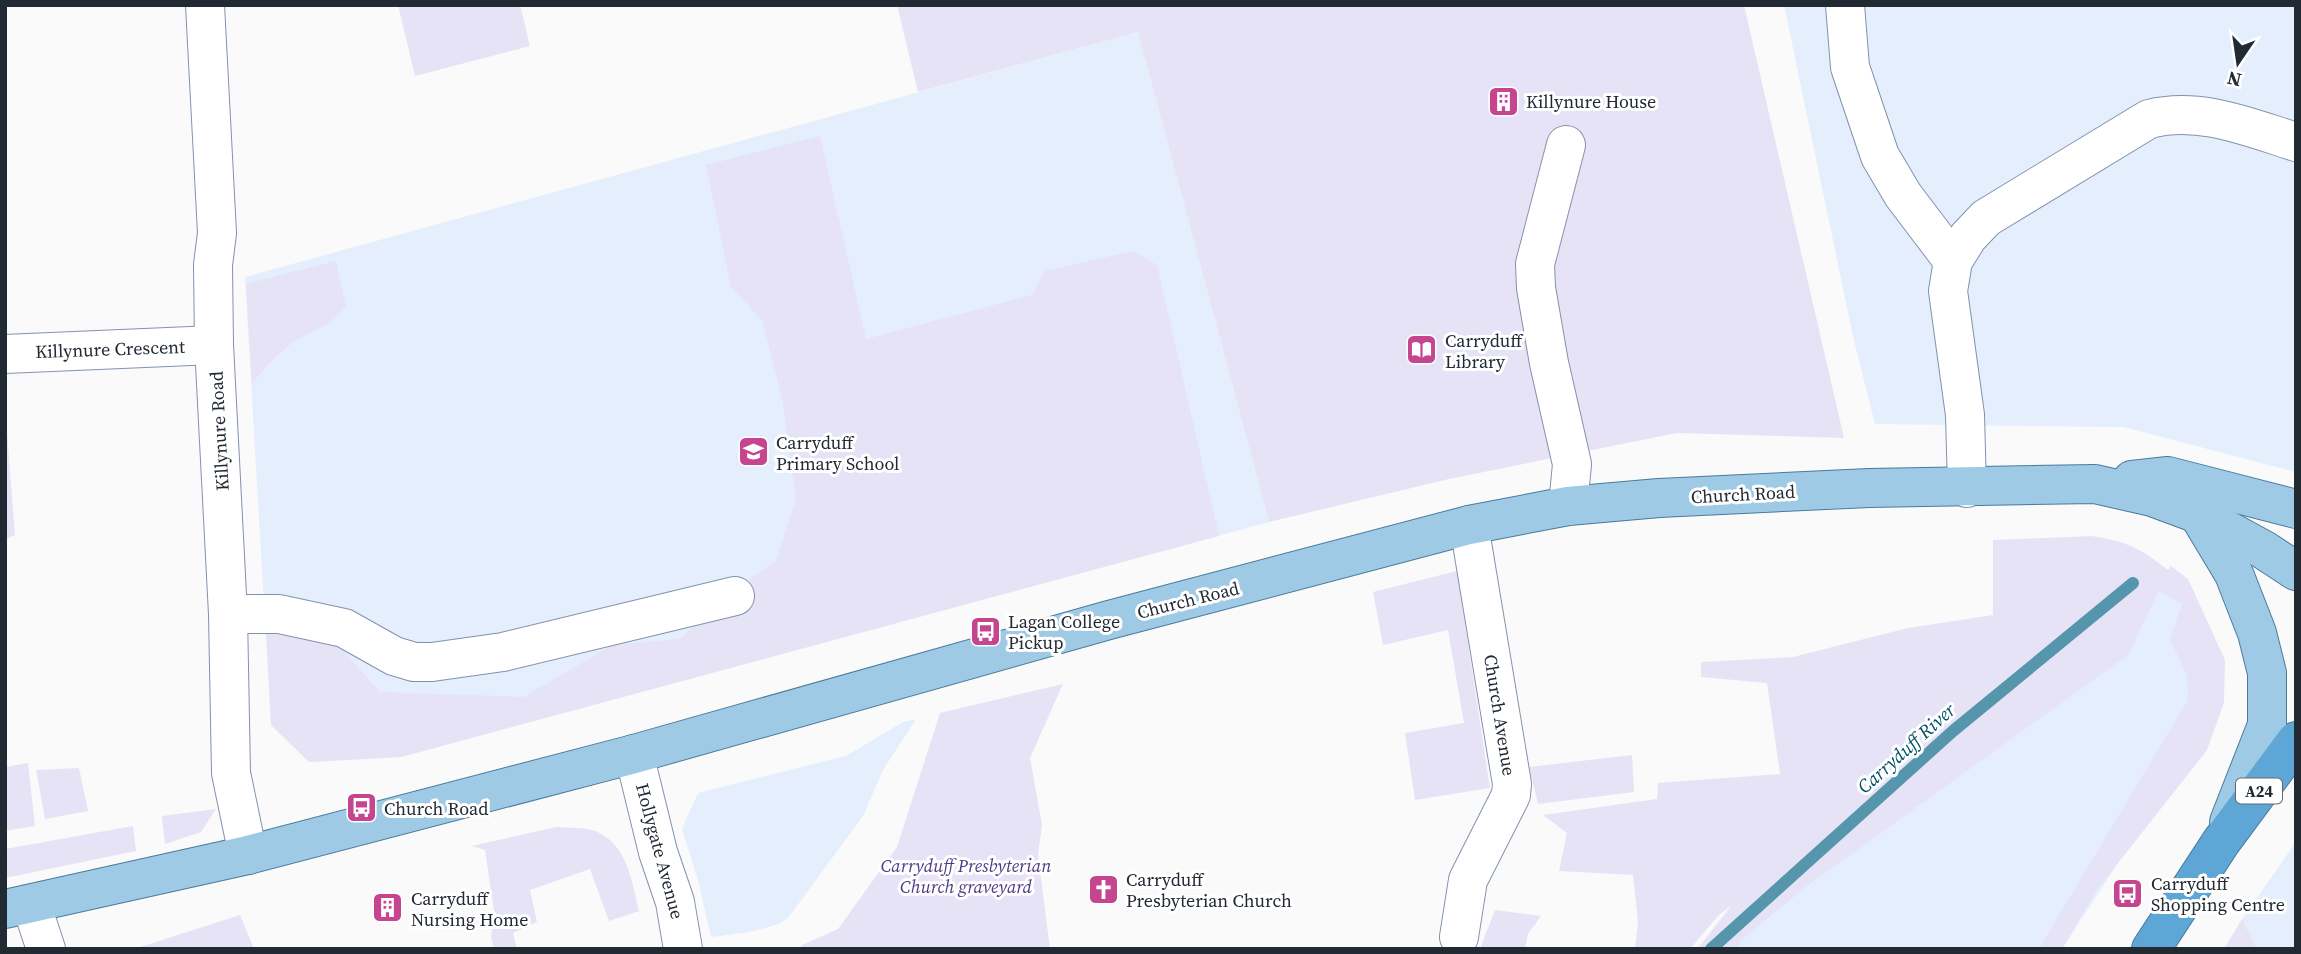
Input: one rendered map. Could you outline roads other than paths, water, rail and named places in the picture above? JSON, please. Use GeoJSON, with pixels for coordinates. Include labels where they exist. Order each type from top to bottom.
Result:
{"type":"FeatureCollection","features":[{"type":"Feature","properties":{"kind":"highway","name":"A24"},"geometry":{"type":"LineString","coordinates":[[2151,949],[2221,842],[2296,741]]}},
{"type":"Feature","properties":{"kind":"main road"},"geometry":{"type":"LineString","coordinates":[[2095,484],[2168,476],[2296,509]]}},
{"type":"Feature","properties":{"kind":"main road","name":"Church Road"},"geometry":{"type":"LineString","coordinates":[[18,907],[248,855],[634,754],[1109,620],[1469,526],[1568,506],[1659,498],[1869,488],[2095,484],[2152,497],[2198,514],[2296,571]]}},
{"type":"Feature","properties":{"kind":"main road"},"geometry":{"type":"LineString","coordinates":[[2198,514],[2234,574],[2257,633],[2267,673],[2267,725],[2221,842]]}},
{"type":"Feature","properties":{"kind":"street","name":"Killynure Road"},"geometry":{"type":"LineString","coordinates":[[205,5],[217,233],[213,265],[214,345],[228,614],[231,773],[248,855]]}},
{"type":"Feature","properties":{"kind":"street"},"geometry":{"type":"LineString","coordinates":[[1845,5],[1850,67],[1880,156],[1903,195],[1953,261]]}},
{"type":"Feature","properties":{"kind":"street"},"geometry":{"type":"LineString","coordinates":[[1967,488],[1965,415],[1948,291],[1953,261],[1968,237],[1986,218],[2149,120],[2167,115],[2193,114],[2229,121],[2296,142]]}},
{"type":"Feature","properties":{"kind":"street"},"geometry":{"type":"LineString","coordinates":[[1566,145],[1535,264],[1536,288],[1549,363],[1572,464],[1568,506]]}},
{"type":"Feature","properties":{"kind":"street","name":"Killynure Crescent"},"geometry":{"type":"LineString","coordinates":[[5,354],[214,345]]}},
{"type":"Feature","properties":{"kind":"street","name":"Church Avenue"},"geometry":{"type":"LineString","coordinates":[[1459,937],[1468,880],[1511,795],[1469,526]]}},
{"type":"Feature","properties":{"kind":"street"},"geometry":{"type":"LineString","coordinates":[[228,614],[279,614],[344,628],[394,656],[414,662],[432,662],[503,652],[735,596]]}},
{"type":"Feature","properties":{"kind":"street","name":"Hollygate Avenue"},"geometry":{"type":"LineString","coordinates":[[634,754],[658,852],[675,902],[683,949]]}},
{"type":"Feature","properties":{"kind":"street"},"geometry":{"type":"LineString","coordinates":[[18,907],[46,949]]}},
{"type":"Feature","properties":{"kind":"waterway","name":"Carryduff River"},"geometry":{"type":"LineString","coordinates":[[1711,949],[1953,731],[2133,583]]}},
{"type":"Feature","properties":{"kind":"place","name":"Killynure House"},"geometry":{"type":"Point","coordinates":[1503,101]}},
{"type":"Feature","properties":{"kind":"place","name":"Carryduff Library"},"geometry":{"type":"Point","coordinates":[1422,350]}},
{"type":"Feature","properties":{"kind":"place","name":"Carryduff Primary School"},"geometry":{"type":"Point","coordinates":[753,452]}},
{"type":"Feature","properties":{"kind":"place","name":"Lagan College Pickup"},"geometry":{"type":"Point","coordinates":[985,631]}},
{"type":"Feature","properties":{"kind":"place","name":"Church Road"},"geometry":{"type":"Point","coordinates":[361,808]}},
{"type":"Feature","properties":{"kind":"place","name":"Carryduff Presbyterian Church"},"geometry":{"type":"Point","coordinates":[1103,889]}},
{"type":"Feature","properties":{"kind":"place","name":"Carryduff Shopping Centre"},"geometry":{"type":"Point","coordinates":[2128,893]}},
{"type":"Feature","properties":{"kind":"place","name":"Carryduff Nursing Home"},"geometry":{"type":"Point","coordinates":[388,908]}},
{"type":"Feature","properties":{"kind":"park label","name":"Carryduff Presbyterian Church graveyard"},"geometry":{"type":"Point","coordinates":[966,875]}}]}
